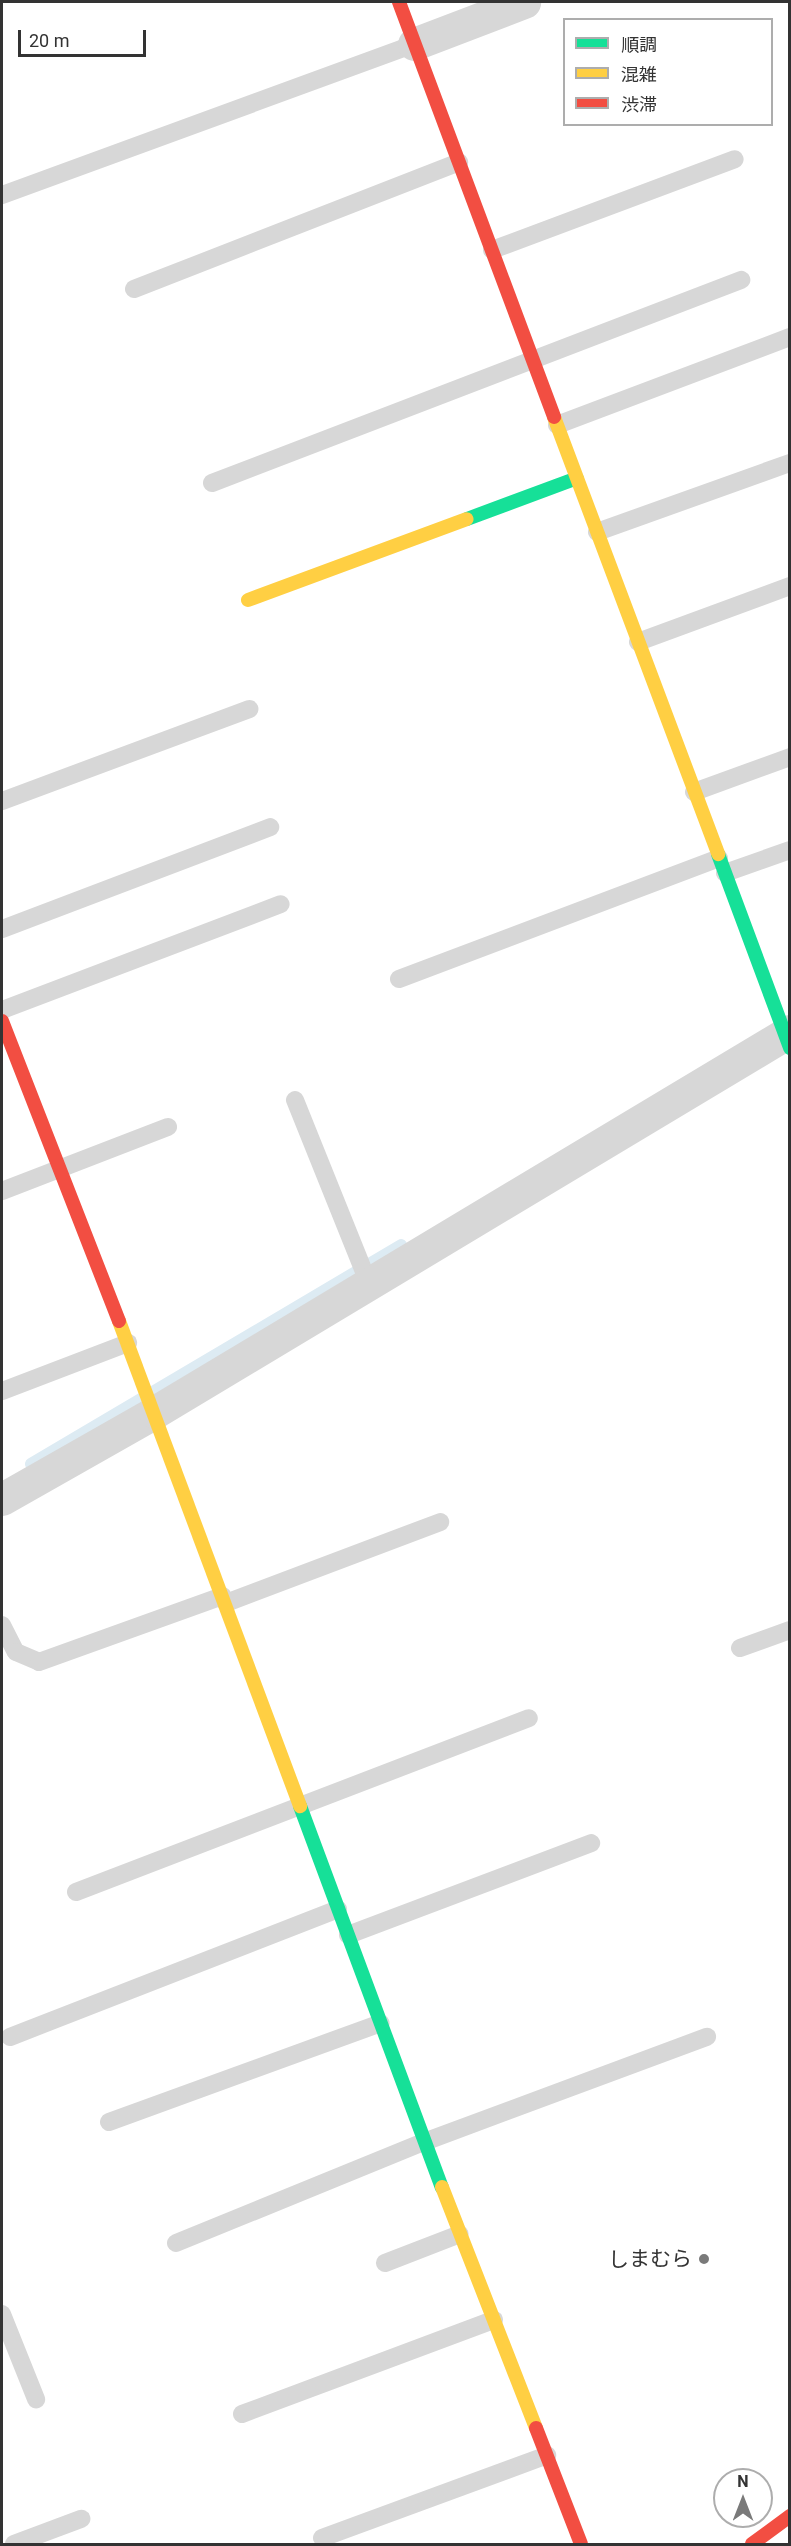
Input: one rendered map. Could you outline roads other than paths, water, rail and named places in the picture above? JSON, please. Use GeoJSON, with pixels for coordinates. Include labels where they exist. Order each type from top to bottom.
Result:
{"type":"FeatureCollection","features":[{"type":"Feature","properties":{"kind":"street"},"geometry":{"type":"LineString","coordinates":[[2,1498],[155,1412],[788,1037],[399,2]]}},
{"type":"Feature","properties":{"kind":"street"},"geometry":{"type":"LineString","coordinates":[[414,44],[524,2]]}},
{"type":"Feature","properties":{"kind":"street"},"geometry":{"type":"LineString","coordinates":[[249,600],[577,478]]}},
{"type":"Feature","properties":{"kind":"street"},"geometry":{"type":"LineString","coordinates":[[2,1021],[155,1412],[424,2142],[581,2544]]}},
{"type":"Feature","properties":{"kind":"street"},"geometry":{"type":"LineString","coordinates":[[752,2544],[789,2517]]}},
{"type":"Feature","properties":{"kind":"lane"},"geometry":{"type":"LineString","coordinates":[[2,195],[414,44]]}},
{"type":"Feature","properties":{"kind":"lane"},"geometry":{"type":"LineString","coordinates":[[492,250],[735,159]]}},
{"type":"Feature","properties":{"kind":"lane"},"geometry":{"type":"LineString","coordinates":[[134,289],[459,162]]}},
{"type":"Feature","properties":{"kind":"lane"},"geometry":{"type":"LineString","coordinates":[[212,483],[741,279]]}},
{"type":"Feature","properties":{"kind":"lane"},"geometry":{"type":"LineString","coordinates":[[557,425],[789,337]]}},
{"type":"Feature","properties":{"kind":"lane"},"geometry":{"type":"LineString","coordinates":[[597,532],[789,463]]}},
{"type":"Feature","properties":{"kind":"lane"},"geometry":{"type":"LineString","coordinates":[[638,642],[789,586]]}},
{"type":"Feature","properties":{"kind":"lane"},"geometry":{"type":"LineString","coordinates":[[2,801],[249,709]]}},
{"type":"Feature","properties":{"kind":"lane"},"geometry":{"type":"LineString","coordinates":[[694,792],[789,757]]}},
{"type":"Feature","properties":{"kind":"lane"},"geometry":{"type":"LineString","coordinates":[[2,929],[270,828]]}},
{"type":"Feature","properties":{"kind":"lane"},"geometry":{"type":"LineString","coordinates":[[399,979],[722,865],[789,850]]}},
{"type":"Feature","properties":{"kind":"lane"},"geometry":{"type":"LineString","coordinates":[[2,1010],[281,904]]}},
{"type":"Feature","properties":{"kind":"lane"},"geometry":{"type":"LineString","coordinates":[[295,1100],[369,1284]]}},
{"type":"Feature","properties":{"kind":"lane"},"geometry":{"type":"LineString","coordinates":[[2,1191],[168,1127]]}},
{"type":"Feature","properties":{"kind":"lane"},"geometry":{"type":"LineString","coordinates":[[2,1391],[128,1343]]}},
{"type":"Feature","properties":{"kind":"lane"},"geometry":{"type":"LineString","coordinates":[[2,1625],[16,1652],[39,1662],[440,1522]]}},
{"type":"Feature","properties":{"kind":"lane"},"geometry":{"type":"LineString","coordinates":[[740,1648],[789,1630]]}},
{"type":"Feature","properties":{"kind":"lane"},"geometry":{"type":"LineString","coordinates":[[76,1892],[529,1718]]}},
{"type":"Feature","properties":{"kind":"lane"},"geometry":{"type":"LineString","coordinates":[[348,1935],[591,1843]]}},
{"type":"Feature","properties":{"kind":"lane"},"geometry":{"type":"LineString","coordinates":[[10,2037],[338,1909]]}},
{"type":"Feature","properties":{"kind":"lane"},"geometry":{"type":"LineString","coordinates":[[109,2122],[381,2023]]}},
{"type":"Feature","properties":{"kind":"lane"},"geometry":{"type":"LineString","coordinates":[[176,2243],[424,2142],[707,2037]]}},
{"type":"Feature","properties":{"kind":"lane"},"geometry":{"type":"LineString","coordinates":[[385,2263],[460,2234]]}},
{"type":"Feature","properties":{"kind":"lane"},"geometry":{"type":"LineString","coordinates":[[2,2314],[36,2399]]}},
{"type":"Feature","properties":{"kind":"lane"},"geometry":{"type":"LineString","coordinates":[[242,2414],[494,2320]]}},
{"type":"Feature","properties":{"kind":"lane"},"geometry":{"type":"LineString","coordinates":[[322,2538],[547,2455]]}},
{"type":"Feature","properties":{"kind":"lane"},"geometry":{"type":"LineString","coordinates":[[14,2544],[81,2519]]}},
{"type":"Feature","properties":{"kind":"waterway"},"geometry":{"type":"LineString","coordinates":[[31,1464],[401,1245]]}},
{"type":"Feature","properties":{"kind":"place","name":"しまむら"},"geometry":{"type":"Point","coordinates":[704,2259]}}]}
